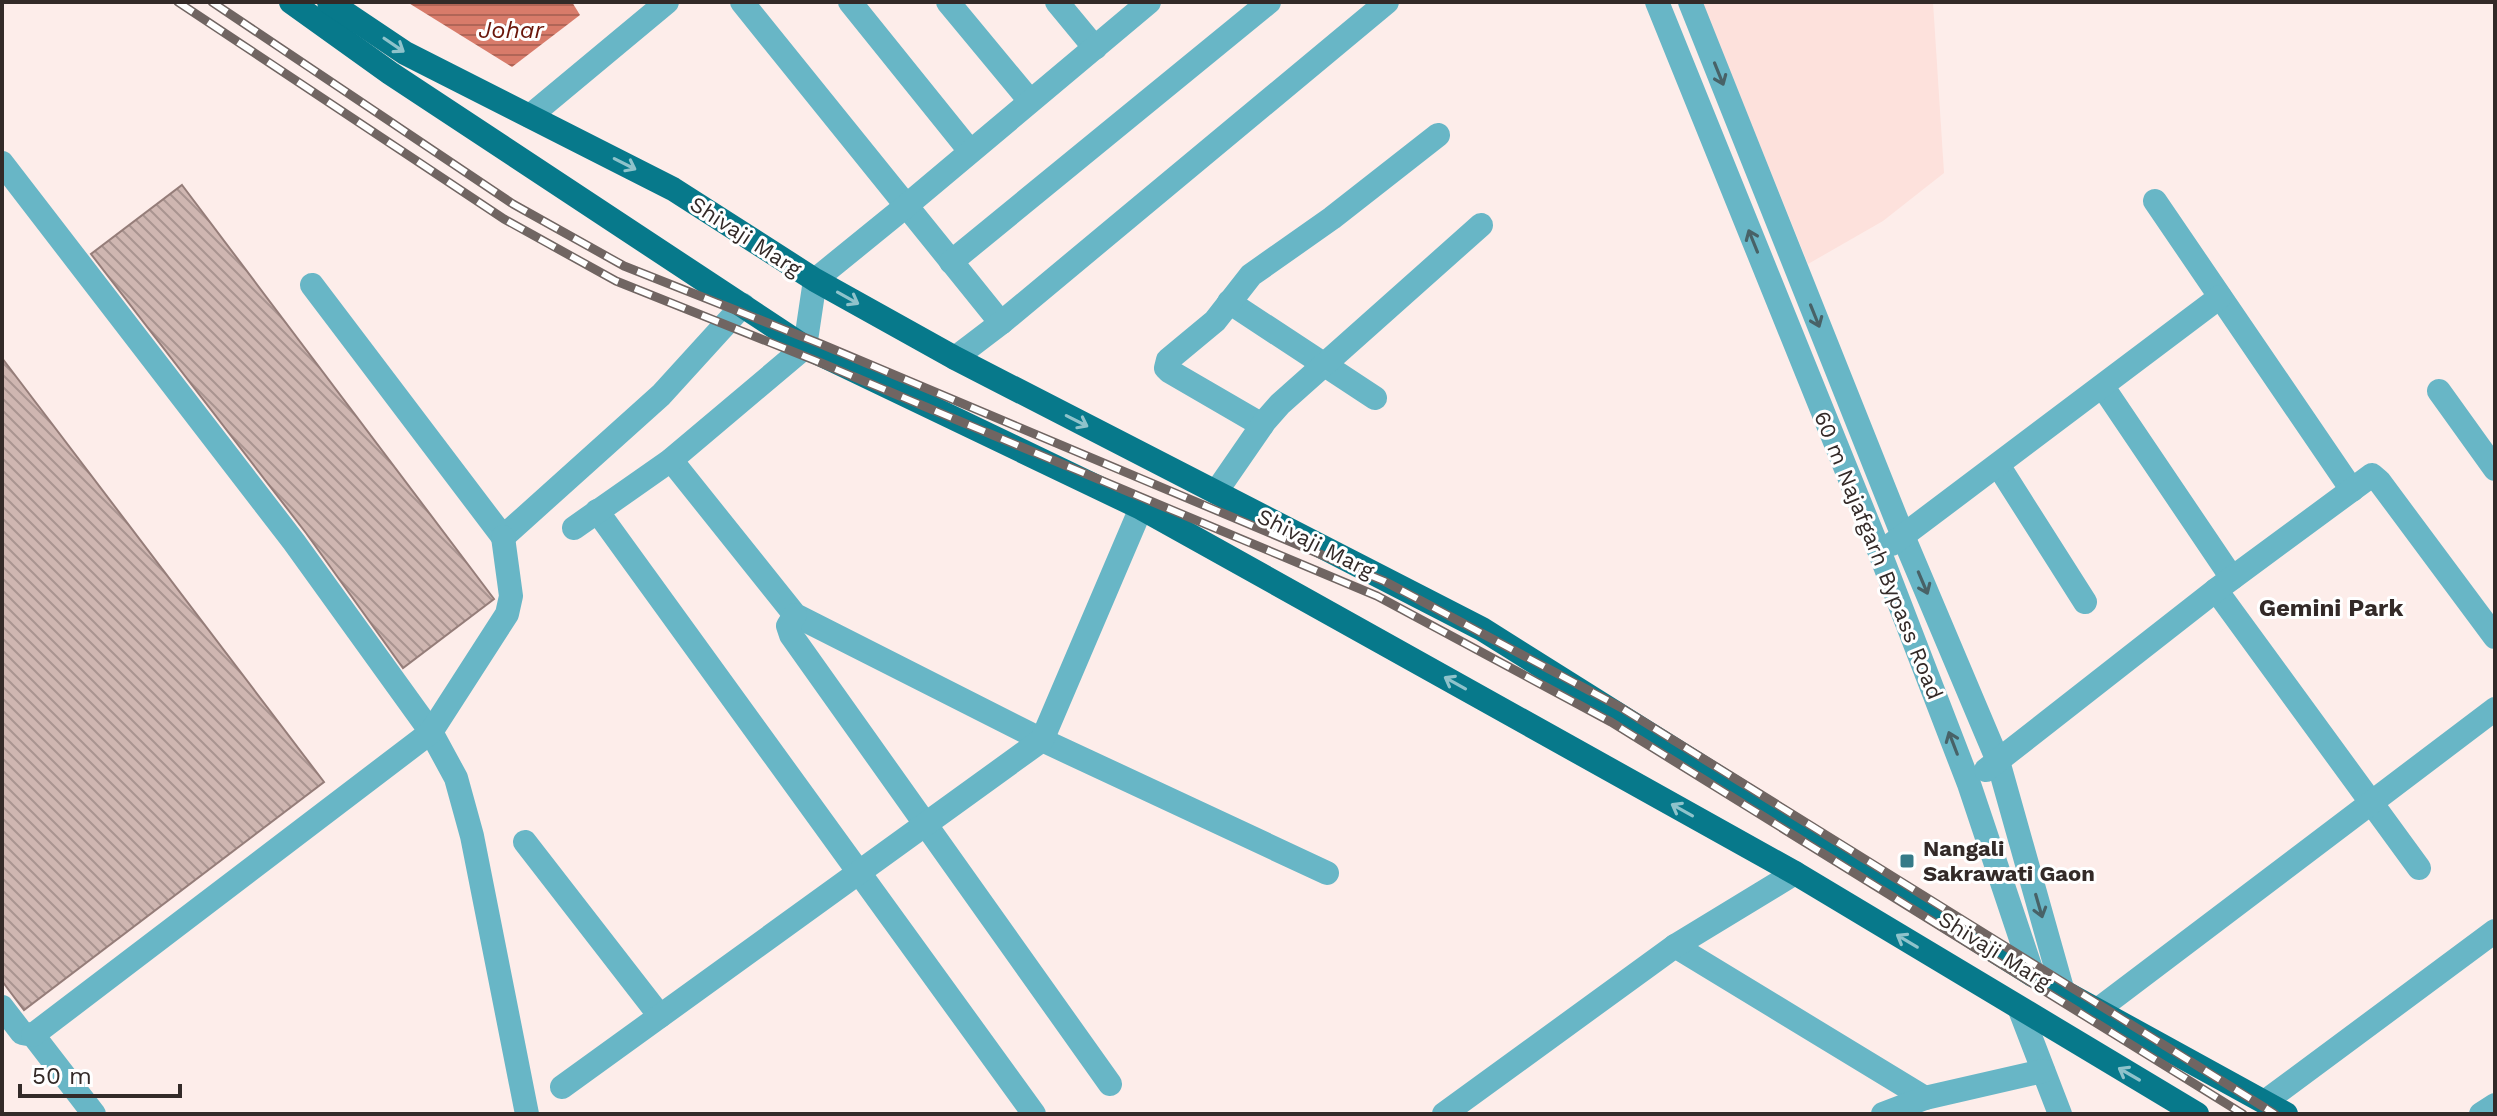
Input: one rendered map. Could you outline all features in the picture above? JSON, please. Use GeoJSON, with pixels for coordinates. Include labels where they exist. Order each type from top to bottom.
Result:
{"type":"FeatureCollection","features":[{"type":"Feature","properties":{"kind":"main road","name":"Shivaji Marg"},"geometry":{"type":"LineString","coordinates":[[291,2],[390,73],[805,347],[1141,508],[1795,873],[2197,1114]]}},
{"type":"Feature","properties":{"kind":"main road","name":"Shivaji Marg"},"geometry":{"type":"LineString","coordinates":[[329,2],[405,53],[673,189],[815,280],[955,358],[1482,629],[2033,975],[2276,1107]]}},
{"type":"Feature","properties":{"kind":"main road"},"geometry":{"type":"LineString","coordinates":[[2020,1010],[2033,975]]}},
{"type":"Feature","properties":{"kind":"main road"},"geometry":{"type":"LineString","coordinates":[[2053,1030],[2063,992]]}},
{"type":"Feature","properties":{"kind":"street"},"geometry":{"type":"LineString","coordinates":[[530,116],[667,2]]}},
{"type":"Feature","properties":{"kind":"street"},"geometry":{"type":"LineString","coordinates":[[742,2],[1001,323]]}},
{"type":"Feature","properties":{"kind":"street"},"geometry":{"type":"LineString","coordinates":[[850,2],[970,151]]}},
{"type":"Feature","properties":{"kind":"street"},"geometry":{"type":"LineString","coordinates":[[948,2],[1030,101]]}},
{"type":"Feature","properties":{"kind":"street"},"geometry":{"type":"LineString","coordinates":[[1057,2],[1095,48]]}},
{"type":"Feature","properties":{"kind":"street"},"geometry":{"type":"LineString","coordinates":[[574,528],[671,460],[805,347],[815,280],[1149,2]]}},
{"type":"Feature","properties":{"kind":"street"},"geometry":{"type":"LineString","coordinates":[[951,262],[1269,2]]}},
{"type":"Feature","properties":{"kind":"street"},"geometry":{"type":"LineString","coordinates":[[955,358],[1387,2]]}},
{"type":"Feature","properties":{"kind":"street","name":"60 m Najafgarh Bypass Road"},"geometry":{"type":"LineString","coordinates":[[1657,2],[1880,553],[1969,784],[2033,975]]}},
{"type":"Feature","properties":{"kind":"street","name":"60 m Najafgarh Bypass Road"},"geometry":{"type":"LineString","coordinates":[[1690,2],[1903,536],[1998,761],[2063,992]]}},
{"type":"Feature","properties":{"kind":"street"},"geometry":{"type":"LineString","coordinates":[[1262,425],[1166,368],[1168,360],[1207,329],[1251,275],[1332,218],[1438,135]]}},
{"type":"Feature","properties":{"kind":"street"},"geometry":{"type":"LineString","coordinates":[[2,163],[294,542],[431,732],[456,778],[472,836],[527,1114]]}},
{"type":"Feature","properties":{"kind":"street"},"geometry":{"type":"LineString","coordinates":[[2155,201],[2352,490]]}},
{"type":"Feature","properties":{"kind":"street"},"geometry":{"type":"LineString","coordinates":[[1216,492],[1280,404],[1481,225]]}},
{"type":"Feature","properties":{"kind":"street"},"geometry":{"type":"LineString","coordinates":[[33,1035],[431,732],[507,614],[511,596],[503,537],[312,285]]}},
{"type":"Feature","properties":{"kind":"street"},"geometry":{"type":"LineString","coordinates":[[1880,553],[2220,297]]}},
{"type":"Feature","properties":{"kind":"street"},"geometry":{"type":"LineString","coordinates":[[1229,302],[1375,398]]}},
{"type":"Feature","properties":{"kind":"street"},"geometry":{"type":"LineString","coordinates":[[503,537],[661,395],[743,305]]}},
{"type":"Feature","properties":{"kind":"street"},"geometry":{"type":"LineString","coordinates":[[2103,387],[2224,584],[2370,801],[2419,868]]}},
{"type":"Feature","properties":{"kind":"street"},"geometry":{"type":"LineString","coordinates":[[2439,391],[2495,469]]}},
{"type":"Feature","properties":{"kind":"street"},"geometry":{"type":"LineString","coordinates":[[671,460],[793,625],[923,825],[1110,1084]]}},
{"type":"Feature","properties":{"kind":"street"},"geometry":{"type":"LineString","coordinates":[[1998,465],[2085,602]]}},
{"type":"Feature","properties":{"kind":"street"},"geometry":{"type":"LineString","coordinates":[[1969,784],[2224,584],[2372,475],[2495,637]]}},
{"type":"Feature","properties":{"kind":"street"},"geometry":{"type":"LineString","coordinates":[[562,1087],[1042,740],[1141,508]]}},
{"type":"Feature","properties":{"kind":"street"},"geometry":{"type":"LineString","coordinates":[[597,511],[1034,1114]]}},
{"type":"Feature","properties":{"kind":"street"},"geometry":{"type":"LineString","coordinates":[[793,625],[1327,873]]}},
{"type":"Feature","properties":{"kind":"street"},"geometry":{"type":"LineString","coordinates":[[2096,1011],[2495,709]]}},
{"type":"Feature","properties":{"kind":"street"},"geometry":{"type":"LineString","coordinates":[[525,842],[660,1016]]}},
{"type":"Feature","properties":{"kind":"street"},"geometry":{"type":"LineString","coordinates":[[1444,1114],[1675,946],[1795,873]]}},
{"type":"Feature","properties":{"kind":"street"},"geometry":{"type":"LineString","coordinates":[[2276,1107],[2495,931]]}},
{"type":"Feature","properties":{"kind":"street"},"geometry":{"type":"LineString","coordinates":[[1675,946],[1925,1098]]}},
{"type":"Feature","properties":{"kind":"street"},"geometry":{"type":"LineString","coordinates":[[2,1007],[22,1033],[33,1035],[94,1114]]}},
{"type":"Feature","properties":{"kind":"street"},"geometry":{"type":"LineString","coordinates":[[2020,1010],[2060,1114]]}},
{"type":"Feature","properties":{"kind":"street"},"geometry":{"type":"LineString","coordinates":[[1883,1114],[1925,1098],[2043,1071]]}},
{"type":"Feature","properties":{"kind":"street"},"geometry":{"type":"LineString","coordinates":[[2481,1114],[2495,1105]]}},
{"type":"Feature","properties":{"kind":"shaded area"},"geometry":{"type":"Polygon","coordinates":[[[1702,2],[1933,2],[1944,173],[1883,221],[1808,264],[1702,2]]]}},
{"type":"Feature","properties":{"kind":"water","name":"Johar"},"geometry":{"type":"Polygon","coordinates":[[[407,2],[572,2],[580,15],[512,67],[407,2]]]}},
{"type":"Feature","properties":{"kind":"building"},"geometry":{"type":"Polygon","coordinates":[[[182,185],[494,599],[403,668],[306,533],[91,254],[182,185]]]}},
{"type":"Feature","properties":{"kind":"building"},"geometry":{"type":"Polygon","coordinates":[[[2,358],[324,782],[24,1010],[2,981],[2,358]]]}},
{"type":"Feature","properties":{"kind":"railway"},"geometry":{"type":"LineString","coordinates":[[178,2],[504,219],[616,281],[814,360],[1377,596],[1611,722],[2243,1114]]}},
{"type":"Feature","properties":{"kind":"railway"},"geometry":{"type":"LineString","coordinates":[[212,2],[513,204],[624,266],[821,344],[1384,581],[1620,707],[2275,1114]]}},
{"type":"Feature","properties":{"kind":"place","name":"Nangali Sakrawati Gaon"},"geometry":{"type":"Point","coordinates":[1907,861]}},
{"type":"Feature","properties":{"kind":"district","name":"Gemini Park"},"geometry":{"type":"Point","coordinates":[2331,608]}}]}
